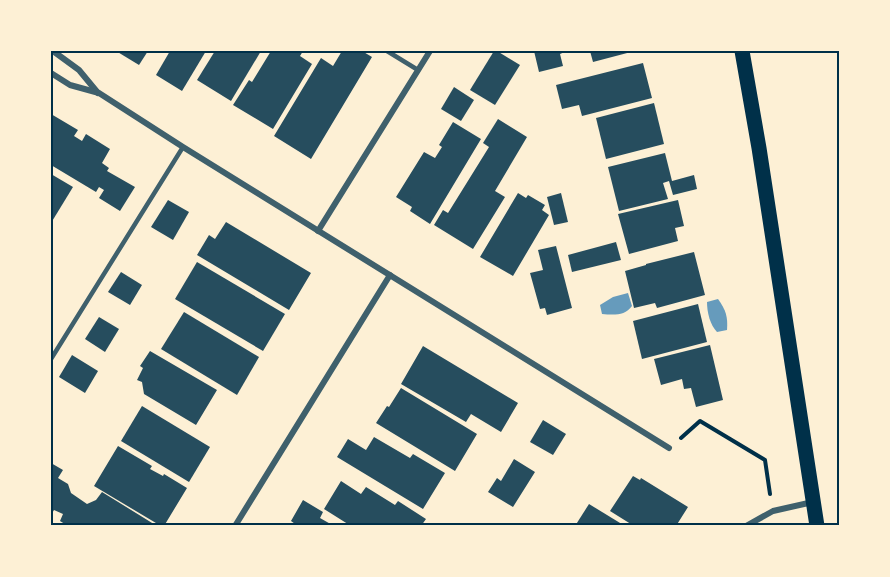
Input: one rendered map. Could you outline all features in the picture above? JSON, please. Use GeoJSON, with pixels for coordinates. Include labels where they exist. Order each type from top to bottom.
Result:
{"type":"FeatureCollection","features":[{"type":"Feature","properties":{"kind":"main road"},"geometry":{"type":"LineString","coordinates":[[742,51],[817,526]]}},
{"type":"Feature","properties":{"kind":"street"},"geometry":{"type":"LineString","coordinates":[[53,51],[79,70],[99,93],[669,448]]}},
{"type":"Feature","properties":{"kind":"street"},"geometry":{"type":"LineString","coordinates":[[318,231],[430,51]]}},
{"type":"Feature","properties":{"kind":"street"},"geometry":{"type":"LineString","coordinates":[[51,73],[70,85],[99,93]]}},
{"type":"Feature","properties":{"kind":"street"},"geometry":{"type":"LineString","coordinates":[[235,526],[390,275]]}},
{"type":"Feature","properties":{"kind":"street"},"geometry":{"type":"LineString","coordinates":[[746,526],[773,511],[814,502]]}},
{"type":"Feature","properties":{"kind":"lane"},"geometry":{"type":"LineString","coordinates":[[387,51],[418,70]]}},
{"type":"Feature","properties":{"kind":"lane"},"geometry":{"type":"LineString","coordinates":[[51,359],[183,147]]}},
{"type":"Feature","properties":{"kind":"path"},"geometry":{"type":"LineString","coordinates":[[669,448],[700,420],[765,460]]}},
{"type":"Feature","properties":{"kind":"water"},"geometry":{"type":"Polygon","coordinates":[[[628,293],[632,306],[626,312],[602,314],[600,305],[613,297],[628,293]]]}},
{"type":"Feature","properties":{"kind":"water"},"geometry":{"type":"Polygon","coordinates":[[[718,299],[726,314],[727,330],[717,332],[709,318],[707,302],[718,299]]]}},
{"type":"Feature","properties":{"kind":"building"},"geometry":{"type":"Polygon","coordinates":[[[116,51],[148,51],[139,65],[116,51]]]}},
{"type":"Feature","properties":{"kind":"building"},"geometry":{"type":"Polygon","coordinates":[[[170,51],[206,51],[182,91],[156,75],[170,51]]]}},
{"type":"Feature","properties":{"kind":"building"},"geometry":{"type":"Polygon","coordinates":[[[215,51],[261,51],[231,101],[197,80],[215,51]]]}},
{"type":"Feature","properties":{"kind":"building"},"geometry":{"type":"Polygon","coordinates":[[[271,51],[303,51],[300,56],[312,64],[273,129],[233,105],[249,80],[252,82],[271,51]]]}},
{"type":"Feature","properties":{"kind":"building"},"geometry":{"type":"Polygon","coordinates":[[[342,51],[362,51],[372,57],[311,159],[274,136],[321,58],[333,66],[342,51]]]}},
{"type":"Feature","properties":{"kind":"building"},"geometry":{"type":"Polygon","coordinates":[[[494,51],[520,65],[495,105],[470,90],[494,51]]]}},
{"type":"Feature","properties":{"kind":"building"},"geometry":{"type":"Polygon","coordinates":[[[534,51],[567,51],[560,54],[563,66],[539,72],[534,51]]]}},
{"type":"Feature","properties":{"kind":"building"},"geometry":{"type":"Polygon","coordinates":[[[590,51],[631,51],[631,52],[593,62],[590,51]]]}},
{"type":"Feature","properties":{"kind":"building"},"geometry":{"type":"Polygon","coordinates":[[[643,63],[652,98],[582,116],[579,105],[562,109],[556,85],[643,63]]]}},
{"type":"Feature","properties":{"kind":"building"},"geometry":{"type":"Polygon","coordinates":[[[454,87],[474,100],[461,121],[441,109],[454,87]]]}},
{"type":"Feature","properties":{"kind":"building"},"geometry":{"type":"Polygon","coordinates":[[[654,103],[664,144],[606,159],[596,118],[654,103]]]}},
{"type":"Feature","properties":{"kind":"building"},"geometry":{"type":"Polygon","coordinates":[[[51,114],[78,130],[74,136],[82,141],[86,134],[110,149],[102,163],[109,168],[107,171],[135,187],[120,211],[99,198],[104,190],[99,187],[96,192],[51,165],[51,114]]]}},
{"type":"Feature","properties":{"kind":"building"},"geometry":{"type":"Polygon","coordinates":[[[498,119],[527,137],[495,191],[505,197],[473,249],[434,225],[443,210],[448,213],[489,147],[483,143],[498,119]]]}},
{"type":"Feature","properties":{"kind":"building"},"geometry":{"type":"Polygon","coordinates":[[[453,122],[481,139],[430,224],[410,211],[412,207],[396,197],[424,152],[435,158],[442,147],[439,145],[453,122]]]}},
{"type":"Feature","properties":{"kind":"building"},"geometry":{"type":"Polygon","coordinates":[[[665,153],[672,181],[694,175],[697,189],[673,195],[669,181],[663,183],[668,199],[619,211],[608,167],[665,153]]]}},
{"type":"Feature","properties":{"kind":"building"},"geometry":{"type":"Polygon","coordinates":[[[51,174],[73,187],[51,223],[51,174]]]}},
{"type":"Feature","properties":{"kind":"building"},"geometry":{"type":"Polygon","coordinates":[[[518,193],[526,198],[528,195],[545,205],[542,210],[549,215],[513,276],[480,257],[518,193]]]}},
{"type":"Feature","properties":{"kind":"building"},"geometry":{"type":"Polygon","coordinates":[[[561,193],[568,222],[554,225],[547,197],[561,193]]]}},
{"type":"Feature","properties":{"kind":"building"},"geometry":{"type":"Polygon","coordinates":[[[168,200],[189,212],[173,240],[151,227],[168,200]]]}},
{"type":"Feature","properties":{"kind":"building"},"geometry":{"type":"Polygon","coordinates":[[[678,200],[684,226],[675,228],[678,241],[629,254],[618,214],[678,200]]]}},
{"type":"Feature","properties":{"kind":"building"},"geometry":{"type":"Polygon","coordinates":[[[226,222],[311,273],[289,310],[197,255],[209,235],[215,239],[226,222]]]}},
{"type":"Feature","properties":{"kind":"building"},"geometry":{"type":"Polygon","coordinates":[[[616,242],[621,260],[572,272],[568,255],[616,242]]]}},
{"type":"Feature","properties":{"kind":"building"},"geometry":{"type":"Polygon","coordinates":[[[556,246],[572,308],[547,315],[545,308],[540,309],[530,273],[543,270],[538,250],[556,246]]]}},
{"type":"Feature","properties":{"kind":"building"},"geometry":{"type":"Polygon","coordinates":[[[694,252],[705,295],[657,308],[655,303],[634,308],[625,271],[694,252]]]}},
{"type":"Feature","properties":{"kind":"building"},"geometry":{"type":"Polygon","coordinates":[[[197,262],[285,314],[263,351],[175,299],[197,262]]]}},
{"type":"Feature","properties":{"kind":"building"},"geometry":{"type":"Polygon","coordinates":[[[121,272],[142,285],[130,305],[108,292],[121,272]]]}},
{"type":"Feature","properties":{"kind":"building"},"geometry":{"type":"Polygon","coordinates":[[[698,304],[707,342],[642,359],[633,321],[698,304]]]}},
{"type":"Feature","properties":{"kind":"building"},"geometry":{"type":"Polygon","coordinates":[[[184,312],[259,357],[237,395],[161,349],[184,312]]]}},
{"type":"Feature","properties":{"kind":"building"},"geometry":{"type":"Polygon","coordinates":[[[99,317],[119,329],[105,352],[85,339],[99,317]]]}},
{"type":"Feature","properties":{"kind":"building"},"geometry":{"type":"Polygon","coordinates":[[[710,345],[723,400],[696,407],[691,388],[684,389],[682,379],[661,385],[654,359],[710,345]]]}},
{"type":"Feature","properties":{"kind":"building"},"geometry":{"type":"Polygon","coordinates":[[[423,346],[518,403],[501,432],[471,414],[466,422],[401,384],[423,346]]]}},
{"type":"Feature","properties":{"kind":"building"},"geometry":{"type":"Polygon","coordinates":[[[150,351],[217,390],[196,425],[144,394],[142,382],[137,380],[143,368],[140,366],[150,351]]]}},
{"type":"Feature","properties":{"kind":"building"},"geometry":{"type":"Polygon","coordinates":[[[72,355],[98,371],[85,393],[59,377],[72,355]]]}},
{"type":"Feature","properties":{"kind":"building"},"geometry":{"type":"Polygon","coordinates":[[[401,388],[477,434],[455,471],[376,423],[401,388]]]}},
{"type":"Feature","properties":{"kind":"building"},"geometry":{"type":"Polygon","coordinates":[[[142,406],[210,447],[189,482],[121,441],[142,406]]]}},
{"type":"Feature","properties":{"kind":"building"},"geometry":{"type":"Polygon","coordinates":[[[543,420],[566,434],[553,455],[530,442],[543,420]]]}},
{"type":"Feature","properties":{"kind":"building"},"geometry":{"type":"Polygon","coordinates":[[[374,437],[410,458],[413,454],[445,473],[423,509],[337,457],[348,439],[366,450],[374,437]]]}},
{"type":"Feature","properties":{"kind":"building"},"geometry":{"type":"Polygon","coordinates":[[[118,446],[152,466],[150,469],[163,476],[164,474],[187,488],[164,526],[94,486],[118,446]]]}},
{"type":"Feature","properties":{"kind":"building"},"geometry":{"type":"Polygon","coordinates":[[[514,459],[535,472],[513,507],[488,492],[497,478],[501,481],[514,459]]]}},
{"type":"Feature","properties":{"kind":"building"},"geometry":{"type":"Polygon","coordinates":[[[51,463],[63,470],[58,478],[68,484],[71,493],[87,504],[96,500],[102,492],[157,526],[68,526],[60,521],[63,514],[54,510],[51,515],[51,463]]]}},
{"type":"Feature","properties":{"kind":"building"},"geometry":{"type":"Polygon","coordinates":[[[633,476],[640,480],[641,478],[688,507],[676,526],[634,526],[610,511],[633,476]]]}},
{"type":"Feature","properties":{"kind":"building"},"geometry":{"type":"Polygon","coordinates":[[[341,481],[361,494],[366,487],[395,505],[398,501],[426,519],[421,526],[351,526],[324,509],[341,481]]]}},
{"type":"Feature","properties":{"kind":"building"},"geometry":{"type":"Polygon","coordinates":[[[303,500],[323,512],[320,518],[334,526],[298,526],[291,521],[303,500]]]}},
{"type":"Feature","properties":{"kind":"building"},"geometry":{"type":"Polygon","coordinates":[[[589,504],[625,526],[575,526],[589,504]]]}}]}
